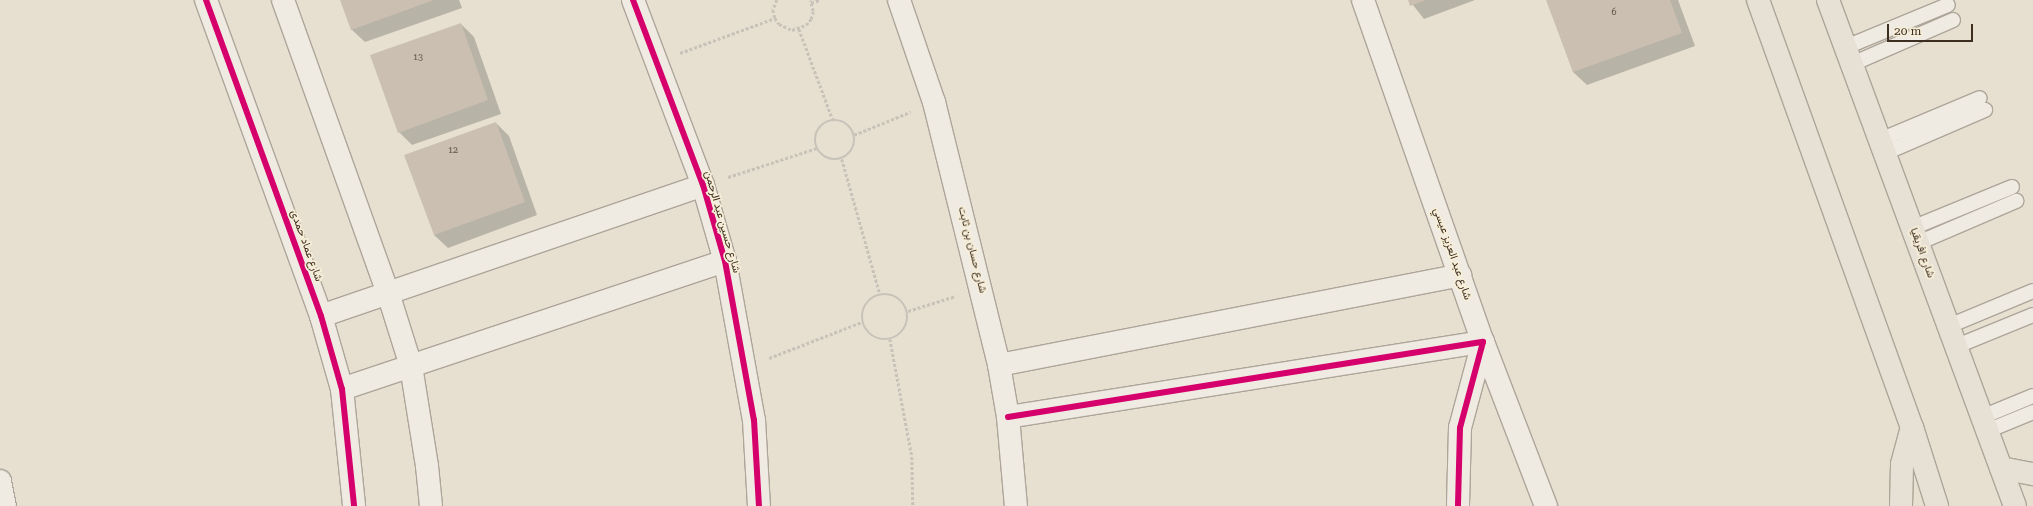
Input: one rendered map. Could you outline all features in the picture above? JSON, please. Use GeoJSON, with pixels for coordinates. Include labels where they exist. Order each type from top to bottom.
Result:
{"type":"FeatureCollection","features":[{"type":"Feature","properties":{"kind":"main road"},"geometry":{"type":"LineString","coordinates":[[1758,0],[1912,427],[1937,506]]}},
{"type":"Feature","properties":{"kind":"main road","name":"شارع افريقيا"},"geometry":{"type":"LineString","coordinates":[[1828,0],[2015,506]]}},
{"type":"Feature","properties":{"kind":"main road"},"geometry":{"type":"LineString","coordinates":[[1901,506],[1902,464],[1912,427]]}},
{"type":"Feature","properties":{"kind":"main road"},"geometry":{"type":"LineString","coordinates":[[2001,468],[2033,474]]}},
{"type":"Feature","properties":{"kind":"street","name":"شارع عماد حمدى"},"geometry":{"type":"LineString","coordinates":[[206,0],[321,316],[342,389],[354,506]]}},
{"type":"Feature","properties":{"kind":"street"},"geometry":{"type":"LineString","coordinates":[[283,0],[388,293],[411,366],[427,466],[431,506]]}},
{"type":"Feature","properties":{"kind":"street","name":"شارع حسين عبد الرحمن"},"geometry":{"type":"LineString","coordinates":[[633,0],[703,185],[725,261],[754,420],[759,506]]}},
{"type":"Feature","properties":{"kind":"street","name":"شارع حسان بن ثابت"},"geometry":{"type":"LineString","coordinates":[[899,0],[934,102],[1000,365],[1008,417],[1016,506]]}},
{"type":"Feature","properties":{"kind":"street","name":"شارع عبد العزيز عيسي"},"geometry":{"type":"LineString","coordinates":[[1363,0],[1460,275],[1482,342],[1546,506]]}},
{"type":"Feature","properties":{"kind":"street"},"geometry":{"type":"LineString","coordinates":[[321,316],[703,185]]}},
{"type":"Feature","properties":{"kind":"street"},"geometry":{"type":"LineString","coordinates":[[342,389],[725,261]]}},
{"type":"Feature","properties":{"kind":"street"},"geometry":{"type":"LineString","coordinates":[[1000,365],[1460,275]]}},
{"type":"Feature","properties":{"kind":"street"},"geometry":{"type":"LineString","coordinates":[[1008,417],[1482,342],[1460,428],[1458,506]]}},
{"type":"Feature","properties":{"kind":"street"},"geometry":{"type":"LineString","coordinates":[[0,481],[5,506]]}},
{"type":"Feature","properties":{"kind":"lane"},"geometry":{"type":"LineString","coordinates":[[1849,55],[1948,5]]}},
{"type":"Feature","properties":{"kind":"lane"},"geometry":{"type":"LineString","coordinates":[[1849,55],[1953,20]]}},
{"type":"Feature","properties":{"kind":"lane"},"geometry":{"type":"LineString","coordinates":[[1882,146],[1982,104]]}},
{"type":"Feature","properties":{"kind":"lane"},"geometry":{"type":"LineString","coordinates":[[1915,235],[2014,194]]}},
{"type":"Feature","properties":{"kind":"lane"},"geometry":{"type":"LineString","coordinates":[[1949,326],[2033,291]]}},
{"type":"Feature","properties":{"kind":"lane"},"geometry":{"type":"LineString","coordinates":[[1957,346],[2033,315]]}},
{"type":"Feature","properties":{"kind":"lane"},"geometry":{"type":"LineString","coordinates":[[1984,424],[2033,396]]}},
{"type":"Feature","properties":{"kind":"lane"},"geometry":{"type":"LineString","coordinates":[[1984,424],[2033,412]]}},
{"type":"Feature","properties":{"kind":"path"},"geometry":{"type":"LineString","coordinates":[[776,0],[773,10],[775,18],[785,28],[799,29],[811,19],[810,1],[819,0]]}},
{"type":"Feature","properties":{"kind":"path"},"geometry":{"type":"LineString","coordinates":[[657,62],[775,18]]}},
{"type":"Feature","properties":{"kind":"path"},"geometry":{"type":"LineString","coordinates":[[799,29],[832,120]]}},
{"type":"Feature","properties":{"kind":"path"},"geometry":{"type":"LineString","coordinates":[[854,135],[934,102]]}},
{"type":"Feature","properties":{"kind":"path"},"geometry":{"type":"LineString","coordinates":[[832,120],[842,121],[850,126],[854,135],[853,149],[842,159],[827,159],[816,148],[816,134],[820,127],[832,120]]}},
{"type":"Feature","properties":{"kind":"path"},"geometry":{"type":"LineString","coordinates":[[703,185],[816,148]]}},
{"type":"Feature","properties":{"kind":"path"},"geometry":{"type":"LineString","coordinates":[[842,159],[880,294]]}},
{"type":"Feature","properties":{"kind":"path"},"geometry":{"type":"LineString","coordinates":[[908,311],[981,289]]}},
{"type":"Feature","properties":{"kind":"path"},"geometry":{"type":"LineString","coordinates":[[880,294],[897,297],[908,311],[905,329],[890,339],[873,336],[862,322],[865,304],[880,294]]}},
{"type":"Feature","properties":{"kind":"path"},"geometry":{"type":"LineString","coordinates":[[745,367],[862,322]]}},
{"type":"Feature","properties":{"kind":"path"},"geometry":{"type":"LineString","coordinates":[[890,339],[912,457],[913,506]]}},
{"type":"Feature","properties":{"kind":"building"},"geometry":{"type":"Polygon","coordinates":[[[340,0],[434,0],[351,30],[340,0]]]}},
{"type":"Feature","properties":{"kind":"building"},"geometry":{"type":"Polygon","coordinates":[[[1408,0],[1426,0],[1410,6],[1408,0]]]}},
{"type":"Feature","properties":{"kind":"building"},"geometry":{"type":"Polygon","coordinates":[[[1546,0],[1670,0],[1682,33],[1573,72],[1546,0]]]}},
{"type":"Feature","properties":{"kind":"building"},"geometry":{"type":"Polygon","coordinates":[[[461,23],[488,100],[398,133],[370,55],[461,23]]]}},
{"type":"Feature","properties":{"kind":"building"},"geometry":{"type":"Polygon","coordinates":[[[496,122],[525,202],[434,235],[404,155],[496,122]]]}},
{"type":"Feature","properties":{"kind":"cycle path"},"geometry":{"type":"LineString","coordinates":[[206,0],[321,316],[342,389],[354,506]]}},
{"type":"Feature","properties":{"kind":"cycle path"},"geometry":{"type":"LineString","coordinates":[[633,0],[703,185],[725,261],[754,420],[759,506]]}},
{"type":"Feature","properties":{"kind":"cycle path"},"geometry":{"type":"LineString","coordinates":[[1008,417],[1483,342],[1460,428],[1458,506]]}}]}
